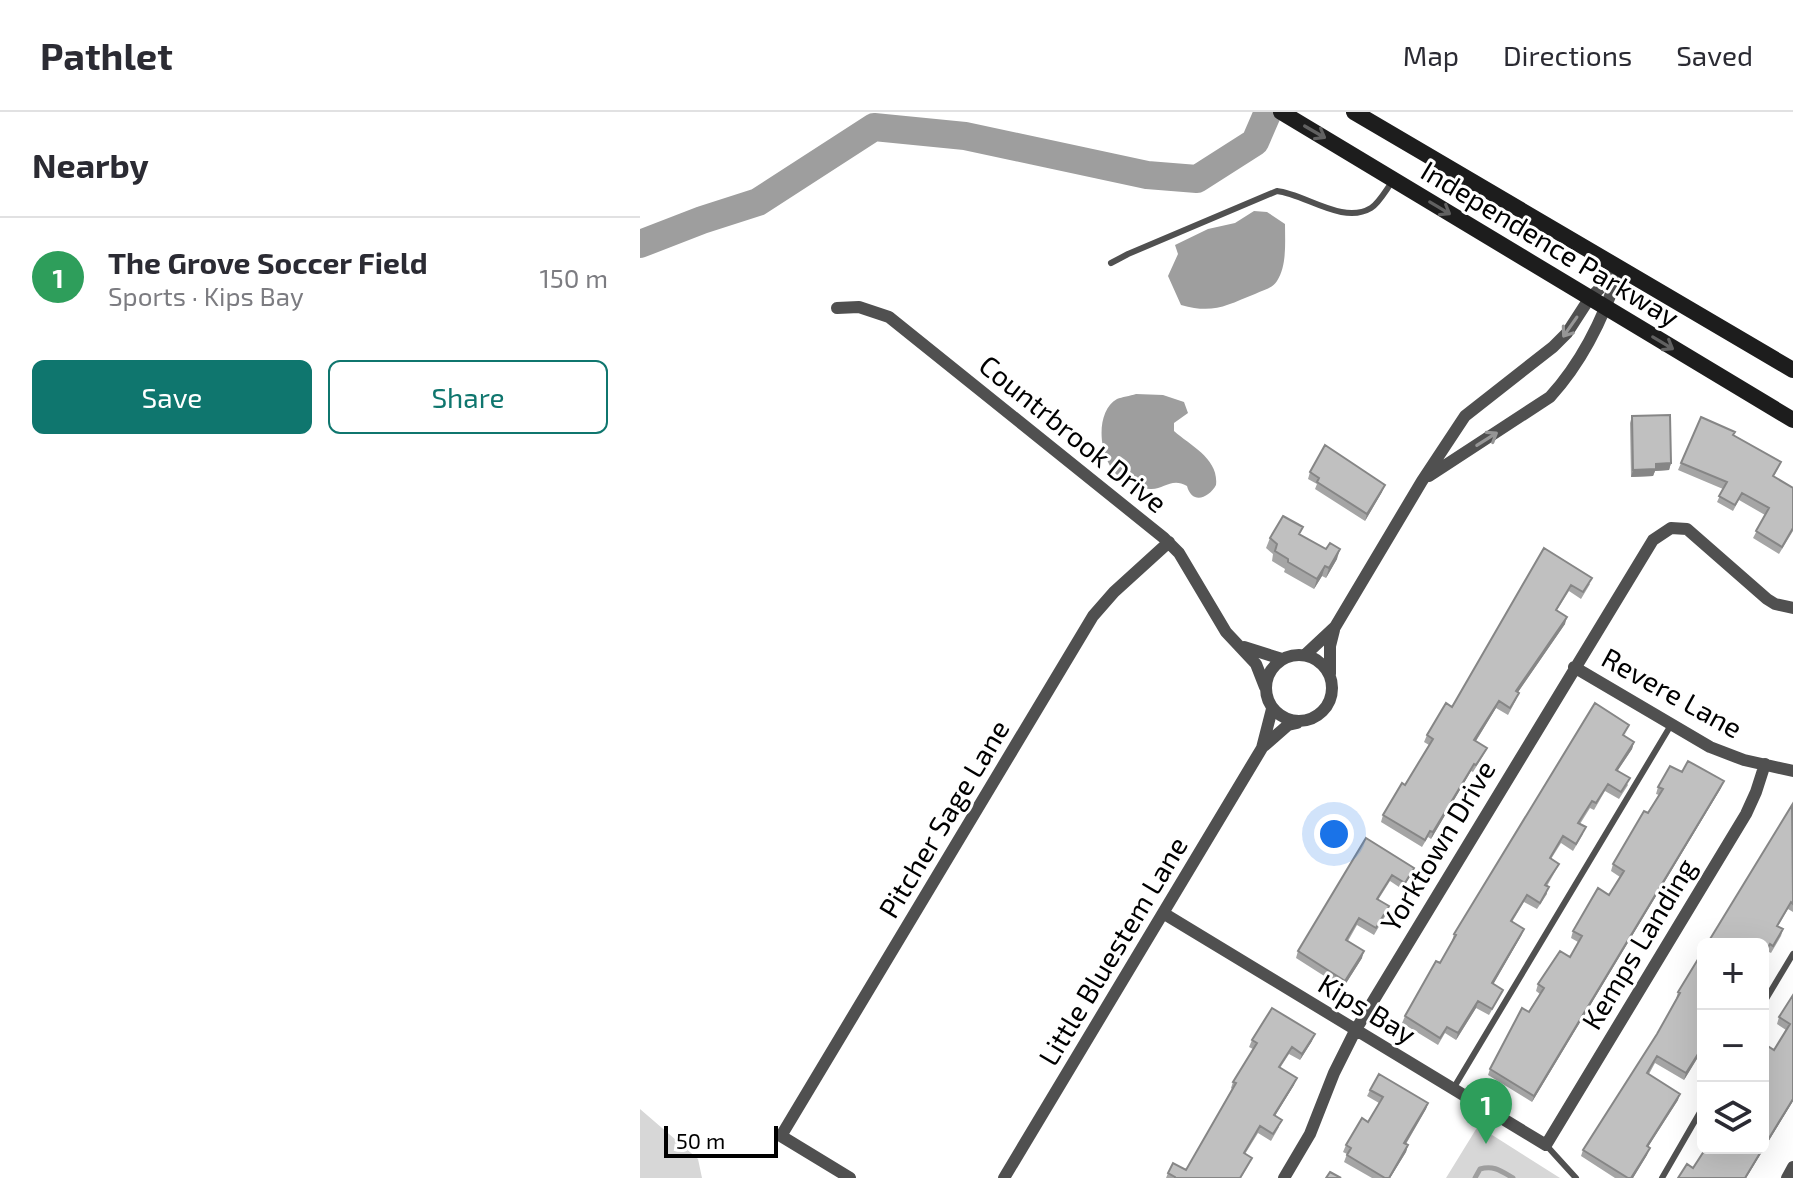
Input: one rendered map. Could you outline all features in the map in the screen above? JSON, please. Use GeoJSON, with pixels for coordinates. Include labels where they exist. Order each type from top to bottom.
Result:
{"type":"FeatureCollection","features":[{"type":"Feature","properties":{"kind":"main road","name":"Independence Parkway"},"geometry":{"type":"LineString","coordinates":[[1281,112],[1793,420]]}},
{"type":"Feature","properties":{"kind":"main road","name":"Independence Parkway"},"geometry":{"type":"LineString","coordinates":[[1355,112],[1793,370]]}},
{"type":"Feature","properties":{"kind":"street"},"geometry":{"type":"LineString","coordinates":[[1282,659],[1274,666],[1265,687],[1272,709],[1281,716],[1301,722],[1312,719],[1328,705],[1333,685],[1330,646],[1335,627],[1422,481],[1465,416],[1553,347],[1567,333],[1589,299],[1621,268]]}},
{"type":"Feature","properties":{"kind":"street"},"geometry":{"type":"LineString","coordinates":[[1422,481],[1550,397],[1564,382],[1606,309],[1621,268]]}},
{"type":"Feature","properties":{"kind":"street","name":"Countrbrook Drive"},"geometry":{"type":"LineString","coordinates":[[837,308],[859,307],[889,317],[1169,542],[1179,553],[1226,632],[1256,664],[1265,687]]}},
{"type":"Feature","properties":{"kind":"street","name":"Yorktown Drive"},"geometry":{"type":"LineString","coordinates":[[1284,1178],[1310,1134],[1340,1058],[1355,1031],[1648,547],[1663,531],[1677,527],[1687,529],[1767,599],[1793,608]]}},
{"type":"Feature","properties":{"kind":"street","name":"Pitcher Sage Lane"},"geometry":{"type":"LineString","coordinates":[[850,1178],[781,1136],[1093,616],[1114,592],[1169,542]]}},
{"type":"Feature","properties":{"kind":"street"},"geometry":{"type":"LineString","coordinates":[[1305,655],[1335,627]]}},
{"type":"Feature","properties":{"kind":"street"},"geometry":{"type":"LineString","coordinates":[[1241,646],[1282,659],[1305,655],[1316,658],[1330,674]]}},
{"type":"Feature","properties":{"kind":"street","name":"Revere Lane"},"geometry":{"type":"LineString","coordinates":[[1574,667],[1720,751],[1793,771]]}},
{"type":"Feature","properties":{"kind":"street","name":"Little Bluestem Lane"},"geometry":{"type":"LineString","coordinates":[[1004,1178],[1262,748],[1272,709]]}},
{"type":"Feature","properties":{"kind":"street","name":"Little Bluestem Lane"},"geometry":{"type":"LineString","coordinates":[[1262,748],[1288,725],[1301,722]]}},
{"type":"Feature","properties":{"kind":"street","name":"Kemps Landing"},"geometry":{"type":"LineString","coordinates":[[1546,1145],[1746,814],[1765,764]]}},
{"type":"Feature","properties":{"kind":"street","name":"Kips Bay"},"geometry":{"type":"LineString","coordinates":[[1163,913],[1546,1145]]}},
{"type":"Feature","properties":{"kind":"street"},"geometry":{"type":"LineString","coordinates":[[1787,1178],[1793,1167]]}},
{"type":"Feature","properties":{"kind":"lane"},"geometry":{"type":"LineString","coordinates":[[1111,263],[1277,191],[1292,193],[1341,212],[1358,213],[1373,207],[1394,179]]}},
{"type":"Feature","properties":{"kind":"lane"},"geometry":{"type":"LineString","coordinates":[[1453,1090],[1671,725]]}},
{"type":"Feature","properties":{"kind":"lane"},"geometry":{"type":"LineString","coordinates":[[1769,994],[1793,954]]}},
{"type":"Feature","properties":{"kind":"lane"},"geometry":{"type":"LineString","coordinates":[[1662,1178],[1697,1117]]}},
{"type":"Feature","properties":{"kind":"lane"},"geometry":{"type":"LineString","coordinates":[[1546,1145],[1576,1178]]}},
{"type":"Feature","properties":{"kind":"shaded area"},"geometry":{"type":"Polygon","coordinates":[[[1254,211],[1267,212],[1285,224],[1284,261],[1275,284],[1219,307],[1202,309],[1181,305],[1168,276],[1178,254],[1175,245],[1208,229],[1235,223],[1254,211]]]}},
{"type":"Feature","properties":{"kind":"shaded area"},"geometry":{"type":"Polygon","coordinates":[[[1136,394],[1163,395],[1184,402],[1188,413],[1174,423],[1174,431],[1209,460],[1213,468],[1216,485],[1205,496],[1193,496],[1187,486],[1176,483],[1155,489],[1145,488],[1126,481],[1110,465],[1102,441],[1104,416],[1117,399],[1136,394]]]}},
{"type":"Feature","properties":{"kind":"shaded area"},"geometry":{"type":"Polygon","coordinates":[[[640,1109],[698,1159],[702,1178],[640,1178],[640,1109]]]}},
{"type":"Feature","properties":{"kind":"shaded area"},"geometry":{"type":"Polygon","coordinates":[[[1478,1126],[1560,1178],[1446,1178],[1478,1126]]]}},
{"type":"Feature","properties":{"kind":"building"},"geometry":{"type":"Polygon","coordinates":[[[1670,415],[1671,463],[1656,464],[1656,469],[1633,470],[1632,416],[1670,415]]]}},
{"type":"Feature","properties":{"kind":"building"},"geometry":{"type":"Polygon","coordinates":[[[1701,417],[1735,432],[1733,435],[1781,462],[1773,476],[1793,488],[1793,528],[1782,547],[1756,531],[1769,508],[1742,493],[1735,505],[1719,496],[1727,482],[1681,463],[1701,417]]]}},
{"type":"Feature","properties":{"kind":"building"},"geometry":{"type":"Polygon","coordinates":[[[1325,445],[1385,485],[1367,514],[1317,482],[1319,478],[1310,472],[1325,445]]]}},
{"type":"Feature","properties":{"kind":"building"},"geometry":{"type":"Polygon","coordinates":[[[1283,516],[1303,527],[1299,534],[1326,549],[1330,543],[1340,549],[1329,568],[1325,566],[1317,579],[1275,551],[1277,544],[1270,538],[1283,516]]]}},
{"type":"Feature","properties":{"kind":"building"},"geometry":{"type":"Polygon","coordinates":[[[1544,548],[1592,578],[1583,592],[1571,585],[1556,610],[1567,617],[1516,691],[1519,693],[1510,708],[1499,701],[1474,740],[1487,748],[1425,840],[1383,815],[1433,739],[1427,735],[1446,703],[1452,707],[1544,548]]]}},
{"type":"Feature","properties":{"kind":"building"},"geometry":{"type":"Polygon","coordinates":[[[1595,703],[1629,725],[1623,735],[1634,742],[1616,770],[1630,778],[1621,792],[1608,784],[1596,803],[1592,801],[1578,823],[1586,827],[1576,844],[1563,836],[1550,858],[1559,864],[1545,885],[1549,887],[1540,903],[1527,895],[1511,921],[1524,929],[1492,983],[1503,990],[1492,1009],[1478,1001],[1458,1033],[1447,1027],[1440,1038],[1405,1016],[1436,961],[1440,963],[1454,934],[1595,703]]]}},
{"type":"Feature","properties":{"kind":"building"},"geometry":{"type":"Polygon","coordinates":[[[1688,761],[1724,781],[1534,1096],[1490,1069],[1522,1008],[1529,1012],[1544,988],[1538,984],[1560,951],[1570,957],[1582,936],[1573,931],[1598,888],[1609,895],[1624,871],[1613,864],[1644,811],[1648,813],[1663,789],[1658,787],[1670,766],[1682,772],[1688,761]]]}},
{"type":"Feature","properties":{"kind":"building"},"geometry":{"type":"Polygon","coordinates":[[[1792,805],[1793,904],[1791,902],[1777,926],[1783,929],[1773,946],[1769,946],[1769,938],[1711,938],[1792,805]]]}},
{"type":"Feature","properties":{"kind":"building"},"geometry":{"type":"Polygon","coordinates":[[[1366,838],[1414,868],[1405,883],[1392,875],[1377,899],[1389,906],[1376,928],[1359,918],[1346,940],[1364,951],[1345,981],[1298,951],[1366,838]]]}},
{"type":"Feature","properties":{"kind":"building"},"geometry":{"type":"Polygon","coordinates":[[[1697,961],[1697,1056],[1686,1073],[1657,1056],[1647,1073],[1680,1094],[1647,1146],[1650,1148],[1631,1178],[1628,1178],[1583,1150],[1657,1034],[1697,961]]]}},
{"type":"Feature","properties":{"kind":"building"},"geometry":{"type":"Polygon","coordinates":[[[1793,995],[1793,1099],[1769,1138],[1769,1047],[1774,1050],[1790,1024],[1779,1017],[1793,995]]]}},
{"type":"Feature","properties":{"kind":"building"},"geometry":{"type":"Polygon","coordinates":[[[1272,1008],[1315,1034],[1302,1054],[1292,1047],[1279,1067],[1297,1078],[1274,1115],[1282,1120],[1273,1134],[1260,1126],[1244,1153],[1252,1158],[1240,1178],[1175,1178],[1168,1173],[1173,1163],[1186,1170],[1236,1083],[1233,1082],[1257,1043],[1252,1040],[1272,1008]]]}},
{"type":"Feature","properties":{"kind":"building"},"geometry":{"type":"Polygon","coordinates":[[[1379,1074],[1428,1103],[1404,1143],[1408,1145],[1389,1178],[1347,1155],[1351,1148],[1346,1145],[1362,1118],[1368,1122],[1383,1097],[1370,1090],[1379,1074]]]}},
{"type":"Feature","properties":{"kind":"building"},"geometry":{"type":"Polygon","coordinates":[[[1702,1154],[1759,1154],[1745,1178],[1678,1178],[1687,1164],[1693,1168],[1702,1154]]]}},
{"type":"Feature","properties":{"kind":"building"},"geometry":{"type":"Polygon","coordinates":[[[1330,1172],[1341,1178],[1326,1178],[1330,1172]]]}},
{"type":"Feature","properties":{"kind":"waterway"},"geometry":{"type":"LineString","coordinates":[[640,244],[758,202],[874,127],[965,136],[1147,175],[1197,179],[1255,142],[1268,112]]}},
{"type":"Feature","properties":{"kind":"waterway"},"geometry":{"type":"LineString","coordinates":[[1475,1178],[1480,1169],[1489,1168],[1513,1178]]}},
{"type":"Feature","properties":{"kind":"place","name":"The Grove Soccer Field"},"geometry":{"type":"Point","coordinates":[1486,1144]}}]}
